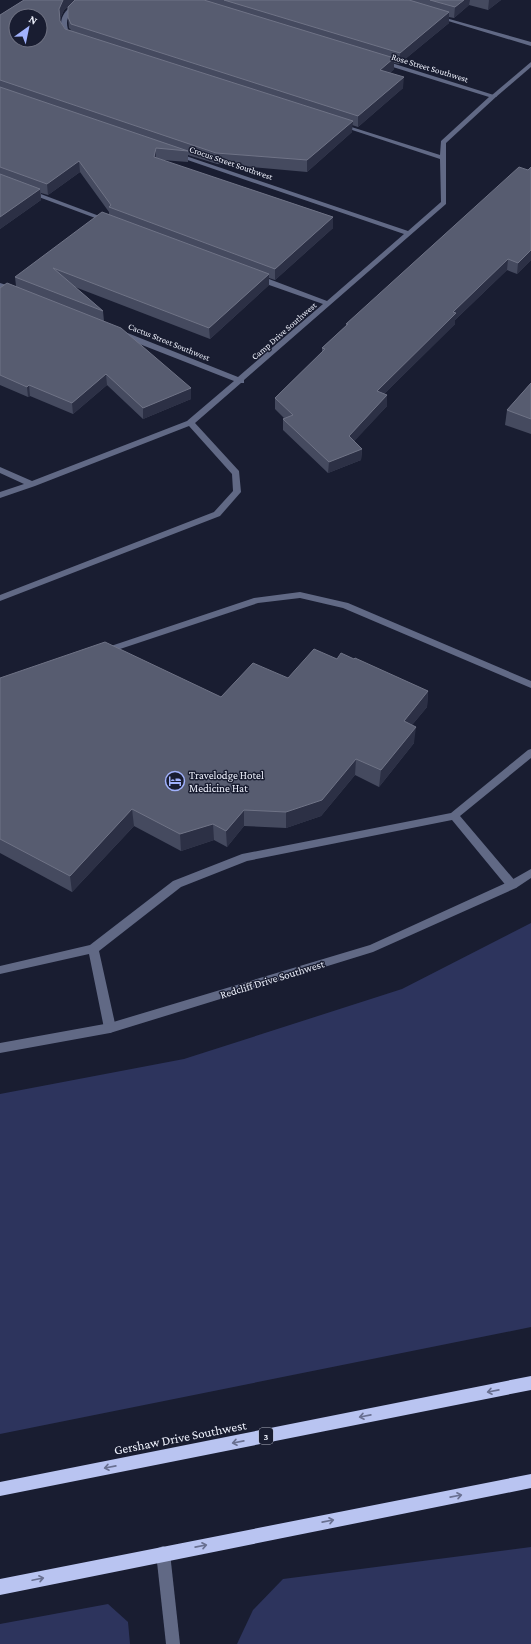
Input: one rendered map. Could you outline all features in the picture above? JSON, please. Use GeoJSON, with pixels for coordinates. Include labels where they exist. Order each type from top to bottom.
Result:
{"type":"FeatureCollection","features":[{"type":"Feature","properties":{"kind":"highway","name":"Gershaw Drive Southwest"},"geometry":{"type":"LineString","coordinates":[[0,1489],[531,1383]]}},
{"type":"Feature","properties":{"kind":"highway"},"geometry":{"type":"LineString","coordinates":[[0,1587],[163,1553],[531,1481]]}},
{"type":"Feature","properties":{"kind":"street"},"geometry":{"type":"LineString","coordinates":[[75,39],[68,37],[62,27],[63,18],[70,10],[86,0]]}},
{"type":"Feature","properties":{"kind":"street"},"geometry":{"type":"LineString","coordinates":[[434,15],[531,44]]}},
{"type":"Feature","properties":{"kind":"street","name":"Rose Street Southwest"},"geometry":{"type":"LineString","coordinates":[[373,60],[494,96]]}},
{"type":"Feature","properties":{"kind":"street","name":"Camp Drive Southwest"},"geometry":{"type":"LineString","coordinates":[[0,495],[190,423],[241,381],[444,203],[443,142],[531,64]]}},
{"type":"Feature","properties":{"kind":"street"},"geometry":{"type":"LineString","coordinates":[[331,122],[443,158]]}},
{"type":"Feature","properties":{"kind":"street","name":"Crocus Street Southwest"},"geometry":{"type":"LineString","coordinates":[[171,152],[410,234]]}},
{"type":"Feature","properties":{"kind":"street"},"geometry":{"type":"LineString","coordinates":[[22,189],[112,223]]}},
{"type":"Feature","properties":{"kind":"street"},"geometry":{"type":"LineString","coordinates":[[254,276],[329,304]]}},
{"type":"Feature","properties":{"kind":"street"},"geometry":{"type":"LineString","coordinates":[[0,285],[22,294]]}},
{"type":"Feature","properties":{"kind":"street","name":"Cactus Street Southwest"},"geometry":{"type":"LineString","coordinates":[[117,332],[241,381]]}},
{"type":"Feature","properties":{"kind":"street"},"geometry":{"type":"LineString","coordinates":[[0,598],[217,514],[237,492],[236,473],[190,423]]}},
{"type":"Feature","properties":{"kind":"street"},"geometry":{"type":"LineString","coordinates":[[0,470],[32,484]]}},
{"type":"Feature","properties":{"kind":"street"},"geometry":{"type":"LineString","coordinates":[[91,656],[257,600],[300,595],[344,605],[531,685]]}},
{"type":"Feature","properties":{"kind":"street"},"geometry":{"type":"LineString","coordinates":[[0,970],[93,949],[177,884],[246,857],[454,816],[531,754]]}},
{"type":"Feature","properties":{"kind":"street"},"geometry":{"type":"LineString","coordinates":[[454,816],[512,885]]}},
{"type":"Feature","properties":{"kind":"street","name":"Redcliff Drive Southwest"},"geometry":{"type":"LineString","coordinates":[[0,1048],[110,1028],[373,948],[512,885],[531,873]]}},
{"type":"Feature","properties":{"kind":"street"},"geometry":{"type":"LineString","coordinates":[[93,949],[110,1028]]}},
{"type":"Feature","properties":{"kind":"street"},"geometry":{"type":"LineString","coordinates":[[163,1553],[173,1644]]}},
{"type":"Feature","properties":{"kind":"shaded area"},"geometry":{"type":"Polygon","coordinates":[[[531,923],[531,1327],[0,1434],[0,1094],[184,1059],[402,989],[531,923]]]}},
{"type":"Feature","properties":{"kind":"shaded area"},"geometry":{"type":"Polygon","coordinates":[[[531,1547],[531,1644],[237,1644],[253,1610],[283,1579],[531,1547]]]}},
{"type":"Feature","properties":{"kind":"shaded area"},"geometry":{"type":"Polygon","coordinates":[[[108,1604],[128,1622],[130,1644],[0,1644],[0,1624],[108,1604]]]}},
{"type":"Feature","properties":{"kind":"building"},"geometry":{"type":"Polygon","coordinates":[[[24,0],[63,0],[59,9],[60,21],[65,29],[353,121],[307,160],[216,153],[0,80],[0,15],[8,10],[8,48],[48,48],[48,8],[11,8],[24,0]]]}},
{"type":"Feature","properties":{"kind":"building"},"geometry":{"type":"Polygon","coordinates":[[[75,0],[204,0],[394,58],[380,70],[404,77],[358,116],[71,24],[68,17],[68,7],[75,0]]]}},
{"type":"Feature","properties":{"kind":"building"},"geometry":{"type":"Polygon","coordinates":[[[224,0],[409,0],[449,12],[400,53],[224,0]]]}},
{"type":"Feature","properties":{"kind":"building"},"geometry":{"type":"Polygon","coordinates":[[[430,0],[464,0],[455,7],[430,0]]]}},
{"type":"Feature","properties":{"kind":"building"},"geometry":{"type":"Polygon","coordinates":[[[0,87],[188,151],[156,148],[154,157],[333,217],[275,269],[109,207],[111,205],[79,161],[47,184],[0,167],[0,87]]]}},
{"type":"Feature","properties":{"kind":"building"},"geometry":{"type":"Polygon","coordinates":[[[519,167],[528,170],[531,167],[531,250],[518,263],[508,259],[453,312],[456,313],[377,391],[387,395],[349,436],[362,449],[329,462],[283,419],[293,415],[275,398],[325,349],[322,348],[348,324],[346,324],[519,167]]]}},
{"type":"Feature","properties":{"kind":"building"},"geometry":{"type":"Polygon","coordinates":[[[0,174],[40,189],[0,217],[0,174]]]}},
{"type":"Feature","properties":{"kind":"building"},"geometry":{"type":"Polygon","coordinates":[[[102,212],[269,274],[209,328],[53,268],[103,311],[15,277],[102,212]]]}},
{"type":"Feature","properties":{"kind":"building"},"geometry":{"type":"Polygon","coordinates":[[[7,283],[121,328],[191,388],[143,408],[106,374],[72,403],[29,385],[27,387],[0,375],[0,288],[7,283]]]}},
{"type":"Feature","properties":{"kind":"building"},"geometry":{"type":"Polygon","coordinates":[[[531,383],[531,419],[507,410],[531,383]]]}},
{"type":"Feature","properties":{"kind":"building","name":"Travelodge Hotel Medicine Hat"},"geometry":{"type":"Polygon","coordinates":[[[105,642],[221,697],[253,663],[288,678],[314,649],[337,659],[341,653],[354,659],[355,658],[428,691],[404,721],[416,727],[381,770],[356,759],[322,800],[286,812],[244,810],[226,831],[213,824],[180,834],[132,809],[70,876],[0,839],[0,678],[105,642]]]}},
{"type":"Feature","properties":{"kind":"place","name":"Travelodge Hotel Medicine Hat"},"geometry":{"type":"Point","coordinates":[175,781]}}]}
